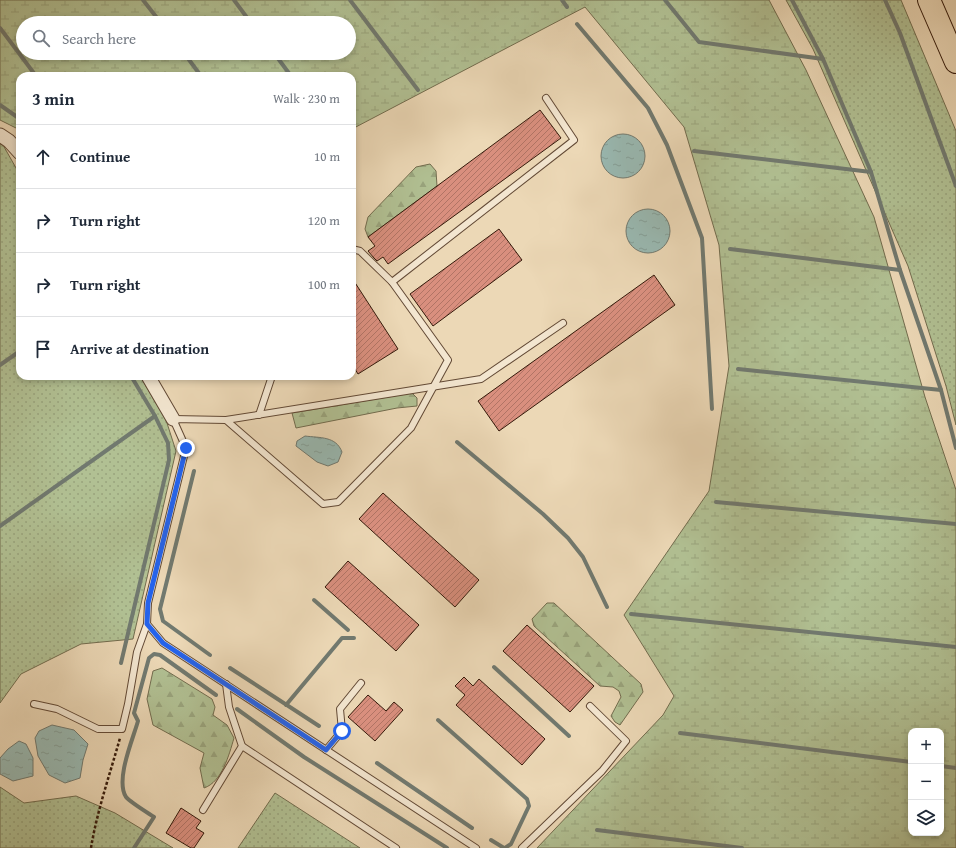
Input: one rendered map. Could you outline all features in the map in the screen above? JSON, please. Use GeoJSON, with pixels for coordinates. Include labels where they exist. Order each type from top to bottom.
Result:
{"type":"FeatureCollection","features":[{"type":"Feature","properties":{"kind":"highway"},"geometry":{"type":"LineString","coordinates":[[929,0],[956,62]]}},
{"type":"Feature","properties":{"kind":"street"},"geometry":{"type":"LineString","coordinates":[[150,380],[173,419]]}},
{"type":"Feature","properties":{"kind":"lane"},"geometry":{"type":"LineString","coordinates":[[392,282],[574,140],[546,98]]}},
{"type":"Feature","properties":{"kind":"lane"},"geometry":{"type":"LineString","coordinates":[[226,420],[323,504],[338,502],[411,428],[448,360],[392,282],[360,250],[356,250]]}},
{"type":"Feature","properties":{"kind":"lane"},"geometry":{"type":"LineString","coordinates":[[34,704],[57,709],[98,729],[122,729],[137,652],[147,624],[148,603],[186,448],[173,419],[226,420],[481,379],[563,323]]}},
{"type":"Feature","properties":{"kind":"lane"},"geometry":{"type":"LineString","coordinates":[[259,415],[271,380]]}},
{"type":"Feature","properties":{"kind":"lane"},"geometry":{"type":"LineString","coordinates":[[147,624],[163,643],[476,848]]}},
{"type":"Feature","properties":{"kind":"lane"},"geometry":{"type":"LineString","coordinates":[[326,750],[342,731],[340,709],[361,683]]}},
{"type":"Feature","properties":{"kind":"lane"},"geometry":{"type":"LineString","coordinates":[[226,684],[229,707],[242,746],[396,848]]}},
{"type":"Feature","properties":{"kind":"lane"},"geometry":{"type":"LineString","coordinates":[[522,848],[602,771],[626,741],[590,706]]}},
{"type":"Feature","properties":{"kind":"lane"},"geometry":{"type":"LineString","coordinates":[[203,810],[242,746]]}},
{"type":"Feature","properties":{"kind":"path"},"geometry":{"type":"LineString","coordinates":[[91,848],[96,820],[102,805],[122,729]]}},
{"type":"Feature","properties":{"kind":"green space"},"geometry":{"type":"Polygon","coordinates":[[[0,0],[769,0],[806,70],[874,217],[925,397],[956,490],[956,848],[537,848],[663,715],[674,696],[624,615],[709,491],[729,366],[719,245],[684,127],[585,7],[356,127],[356,72],[16,72],[16,128],[0,120],[0,0]]]}},
{"type":"Feature","properties":{"kind":"green space"},"geometry":{"type":"Polygon","coordinates":[[[786,0],[901,0],[956,131],[956,425],[946,386],[908,266],[813,49],[786,0]]]}},
{"type":"Feature","properties":{"kind":"green space"},"geometry":{"type":"Polygon","coordinates":[[[0,144],[3,145],[16,168],[16,380],[142,380],[166,420],[176,451],[133,639],[81,644],[21,674],[0,703],[0,144]]]}},
{"type":"Feature","properties":{"kind":"green space"},"geometry":{"type":"Polygon","coordinates":[[[430,164],[436,171],[437,186],[368,237],[365,229],[368,217],[416,167],[430,164]]]}},
{"type":"Feature","properties":{"kind":"green space"},"geometry":{"type":"Polygon","coordinates":[[[412,393],[417,398],[417,406],[397,408],[296,428],[292,413],[412,393]]]}},
{"type":"Feature","properties":{"kind":"green space"},"geometry":{"type":"Polygon","coordinates":[[[547,603],[554,603],[641,684],[643,692],[620,725],[615,722],[611,716],[621,697],[619,691],[613,687],[600,686],[534,626],[532,619],[547,603]]]}},
{"type":"Feature","properties":{"kind":"green space"},"geometry":{"type":"Polygon","coordinates":[[[162,668],[212,699],[215,707],[213,715],[227,725],[234,738],[227,760],[220,774],[216,780],[204,788],[200,768],[204,753],[153,725],[147,699],[153,671],[162,668]]]}},
{"type":"Feature","properties":{"kind":"green space"},"geometry":{"type":"Polygon","coordinates":[[[0,787],[24,803],[76,796],[115,813],[173,848],[0,848],[0,787]]]}},
{"type":"Feature","properties":{"kind":"green space"},"geometry":{"type":"Polygon","coordinates":[[[275,793],[360,848],[238,848],[275,793]]]}},
{"type":"Feature","properties":{"kind":"water"},"geometry":{"type":"Polygon","coordinates":[[[619,134],[627,134],[632,135],[639,140],[644,147],[644,165],[639,172],[632,177],[619,178],[611,175],[604,168],[601,160],[601,152],[604,144],[611,137],[619,134]]]}},
{"type":"Feature","properties":{"kind":"water"},"geometry":{"type":"Polygon","coordinates":[[[644,209],[652,209],[657,210],[664,215],[669,222],[669,240],[664,247],[657,252],[644,253],[636,250],[629,243],[626,235],[626,227],[629,219],[636,212],[644,209]]]}},
{"type":"Feature","properties":{"kind":"water"},"geometry":{"type":"Polygon","coordinates":[[[305,436],[332,440],[336,443],[342,452],[338,462],[328,466],[317,462],[296,446],[297,441],[305,436]]]}},
{"type":"Feature","properties":{"kind":"water"},"geometry":{"type":"Polygon","coordinates":[[[52,725],[74,730],[88,744],[83,760],[80,778],[65,783],[49,775],[38,756],[35,738],[39,731],[52,725]]]}},
{"type":"Feature","properties":{"kind":"water"},"geometry":{"type":"Polygon","coordinates":[[[19,741],[26,744],[33,758],[33,776],[13,781],[0,774],[0,758],[8,749],[19,741]]]}},
{"type":"Feature","properties":{"kind":"building"},"geometry":{"type":"Polygon","coordinates":[[[540,110],[561,138],[388,264],[383,257],[377,261],[368,251],[375,246],[368,237],[540,110]]]}},
{"type":"Feature","properties":{"kind":"building"},"geometry":{"type":"Polygon","coordinates":[[[499,229],[522,260],[433,326],[410,294],[499,229]]]}},
{"type":"Feature","properties":{"kind":"building"},"geometry":{"type":"Polygon","coordinates":[[[654,275],[675,305],[499,431],[478,401],[654,275]]]}},
{"type":"Feature","properties":{"kind":"building"},"geometry":{"type":"Polygon","coordinates":[[[356,284],[398,349],[358,374],[356,371],[356,284]]]}},
{"type":"Feature","properties":{"kind":"building"},"geometry":{"type":"Polygon","coordinates":[[[383,493],[479,580],[455,607],[359,519],[383,493]]]}},
{"type":"Feature","properties":{"kind":"building"},"geometry":{"type":"Polygon","coordinates":[[[348,561],[419,625],[396,651],[325,587],[348,561]]]}},
{"type":"Feature","properties":{"kind":"building"},"geometry":{"type":"Polygon","coordinates":[[[527,625],[594,686],[570,712],[503,651],[527,625]]]}},
{"type":"Feature","properties":{"kind":"building"},"geometry":{"type":"Polygon","coordinates":[[[464,677],[473,686],[479,679],[545,739],[522,765],[456,705],[465,695],[455,686],[464,677]]]}},
{"type":"Feature","properties":{"kind":"building"},"geometry":{"type":"Polygon","coordinates":[[[368,695],[386,711],[394,702],[403,710],[375,741],[348,717],[368,695]]]}},
{"type":"Feature","properties":{"kind":"building"},"geometry":{"type":"Polygon","coordinates":[[[181,808],[201,821],[196,828],[204,833],[194,848],[191,848],[166,833],[181,808]]]}},
{"type":"Feature","properties":{"kind":"waterway"},"geometry":{"type":"LineString","coordinates":[[143,0],[156,16]]}},
{"type":"Feature","properties":{"kind":"waterway"},"geometry":{"type":"LineString","coordinates":[[234,0],[246,16]]}},
{"type":"Feature","properties":{"kind":"waterway"},"geometry":{"type":"LineString","coordinates":[[350,0],[418,90]]}},
{"type":"Feature","properties":{"kind":"waterway"},"geometry":{"type":"LineString","coordinates":[[562,0],[567,7]]}},
{"type":"Feature","properties":{"kind":"waterway"},"geometry":{"type":"LineString","coordinates":[[665,0],[699,42],[823,59]]}},
{"type":"Feature","properties":{"kind":"waterway"},"geometry":{"type":"LineString","coordinates":[[792,0],[823,59],[871,172],[900,270],[941,390],[956,448]]}},
{"type":"Feature","properties":{"kind":"waterway"},"geometry":{"type":"LineString","coordinates":[[885,0],[900,33],[956,186]]}},
{"type":"Feature","properties":{"kind":"waterway"},"geometry":{"type":"LineString","coordinates":[[577,24],[648,108],[667,145],[702,238],[712,409]]}},
{"type":"Feature","properties":{"kind":"waterway"},"geometry":{"type":"LineString","coordinates":[[0,28],[16,49]]}},
{"type":"Feature","properties":{"kind":"waterway"},"geometry":{"type":"LineString","coordinates":[[24,60],[33,72]]}},
{"type":"Feature","properties":{"kind":"waterway"},"geometry":{"type":"LineString","coordinates":[[189,60],[198,72]]}},
{"type":"Feature","properties":{"kind":"waterway"},"geometry":{"type":"LineString","coordinates":[[279,60],[288,72]]}},
{"type":"Feature","properties":{"kind":"waterway"},"geometry":{"type":"LineString","coordinates":[[0,105],[16,116]]}},
{"type":"Feature","properties":{"kind":"waterway"},"geometry":{"type":"LineString","coordinates":[[694,151],[871,172]]}},
{"type":"Feature","properties":{"kind":"waterway"},"geometry":{"type":"LineString","coordinates":[[730,249],[900,270]]}},
{"type":"Feature","properties":{"kind":"waterway"},"geometry":{"type":"LineString","coordinates":[[0,365],[16,354]]}},
{"type":"Feature","properties":{"kind":"waterway"},"geometry":{"type":"LineString","coordinates":[[738,369],[941,390]]}},
{"type":"Feature","properties":{"kind":"waterway"},"geometry":{"type":"LineString","coordinates":[[121,663],[169,460],[168,443],[155,416],[133,380]]}},
{"type":"Feature","properties":{"kind":"waterway"},"geometry":{"type":"LineString","coordinates":[[0,526],[155,416]]}},
{"type":"Feature","properties":{"kind":"waterway"},"geometry":{"type":"LineString","coordinates":[[457,442],[543,514],[568,538],[583,557],[607,607]]}},
{"type":"Feature","properties":{"kind":"waterway"},"geometry":{"type":"LineString","coordinates":[[194,471],[160,609],[163,621],[210,655]]}},
{"type":"Feature","properties":{"kind":"waterway"},"geometry":{"type":"LineString","coordinates":[[716,502],[956,524]]}},
{"type":"Feature","properties":{"kind":"waterway"},"geometry":{"type":"LineString","coordinates":[[314,600],[348,630]]}},
{"type":"Feature","properties":{"kind":"waterway"},"geometry":{"type":"LineString","coordinates":[[631,614],[956,647]]}},
{"type":"Feature","properties":{"kind":"waterway"},"geometry":{"type":"LineString","coordinates":[[286,705],[342,638],[354,638]]}},
{"type":"Feature","properties":{"kind":"waterway"},"geometry":{"type":"LineString","coordinates":[[134,848],[154,817],[128,799],[123,790],[126,759],[138,721],[134,713],[149,658],[154,654],[160,655],[216,695]]}},
{"type":"Feature","properties":{"kind":"waterway"},"geometry":{"type":"LineString","coordinates":[[494,667],[569,736]]}},
{"type":"Feature","properties":{"kind":"waterway"},"geometry":{"type":"LineString","coordinates":[[230,668],[319,726]]}},
{"type":"Feature","properties":{"kind":"waterway"},"geometry":{"type":"LineString","coordinates":[[237,709],[304,757],[447,848]]}},
{"type":"Feature","properties":{"kind":"waterway"},"geometry":{"type":"LineString","coordinates":[[438,720],[527,799],[529,806],[511,844],[505,848]]}},
{"type":"Feature","properties":{"kind":"waterway"},"geometry":{"type":"LineString","coordinates":[[680,733],[908,762]]}},
{"type":"Feature","properties":{"kind":"waterway"},"geometry":{"type":"LineString","coordinates":[[377,763],[472,828]]}},
{"type":"Feature","properties":{"kind":"waterway"},"geometry":{"type":"LineString","coordinates":[[944,766],[956,768]]}},
{"type":"Feature","properties":{"kind":"waterway"},"geometry":{"type":"LineString","coordinates":[[597,830],[742,848]]}},
{"type":"Feature","properties":{"kind":"waterway"},"geometry":{"type":"LineString","coordinates":[[491,840],[504,848]]}},
{"type":"Feature","properties":{"kind":"route"},"geometry":{"type":"LineString","coordinates":[[186,448],[148,603],[147,624],[163,643],[326,750],[342,731]]}}]}
